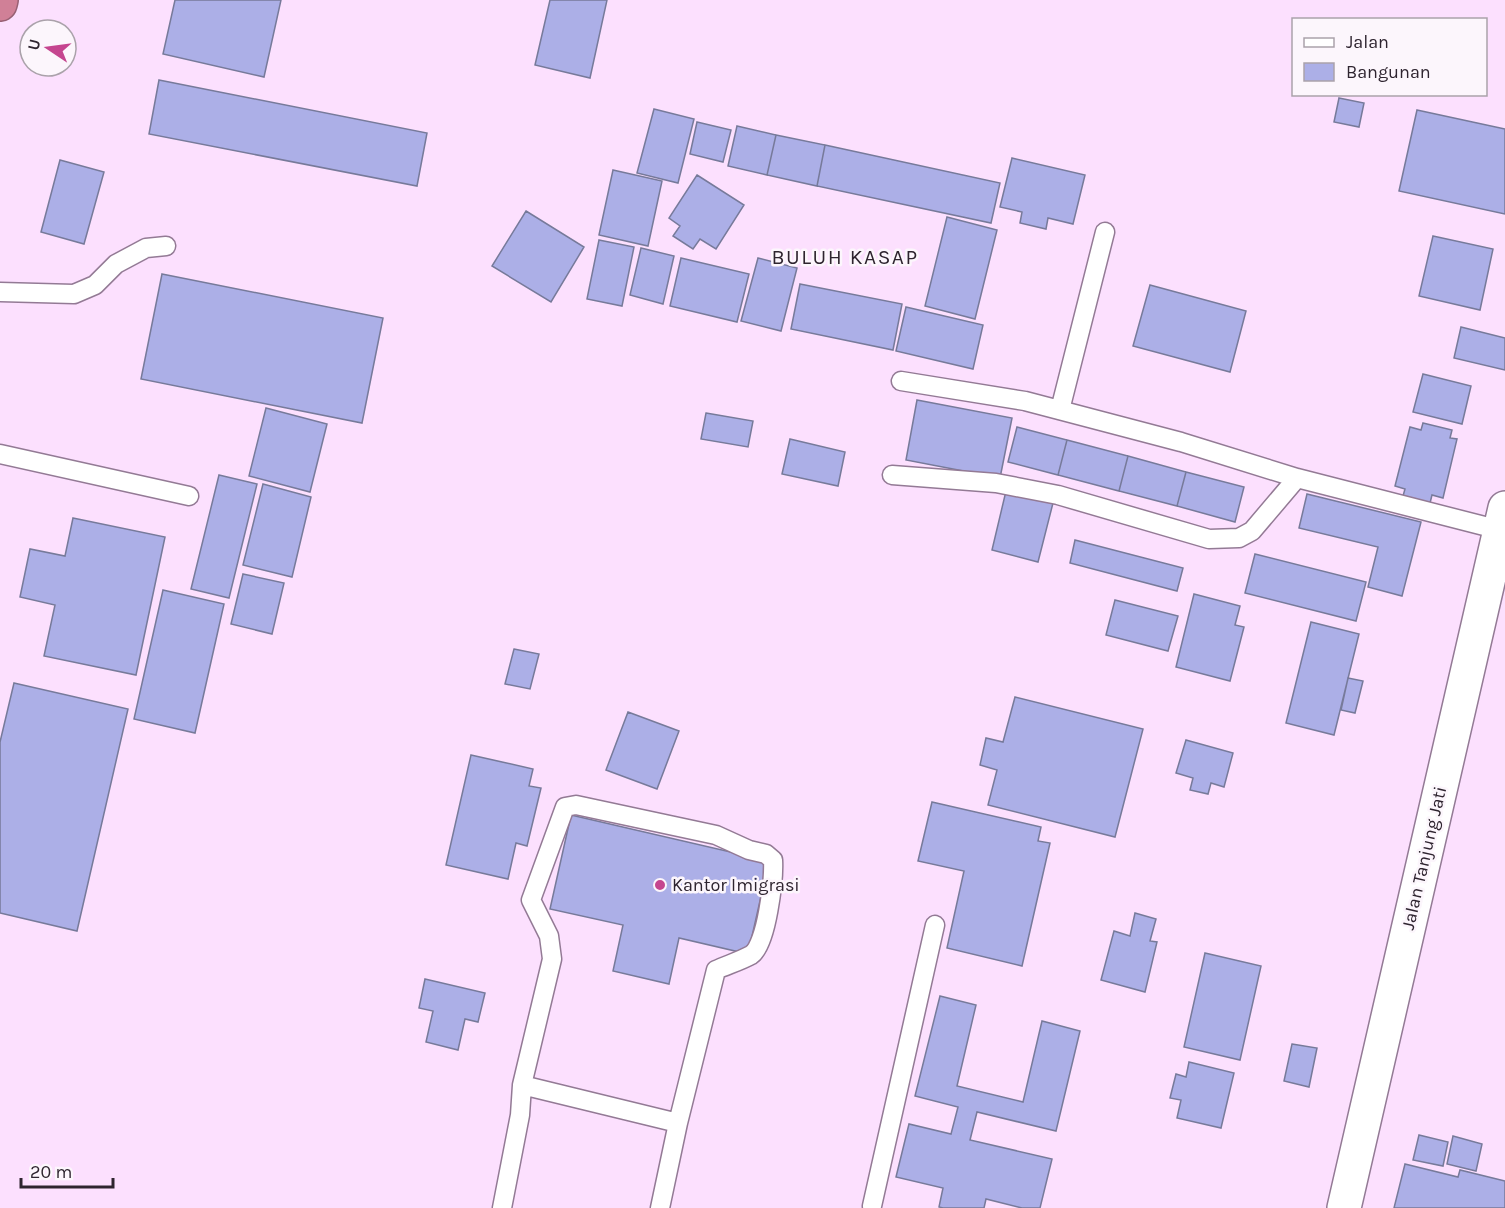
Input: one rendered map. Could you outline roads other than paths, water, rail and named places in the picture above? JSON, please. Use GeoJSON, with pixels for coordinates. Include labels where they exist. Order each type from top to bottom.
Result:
{"type":"FeatureCollection","features":[{"type":"Feature","properties":{"kind":"street","name":"Jalan Tanjung Jati"},"geometry":{"type":"LineString","coordinates":[[1344,1208],[1502,519]]}},
{"type":"Feature","properties":{"kind":"lane"},"geometry":{"type":"LineString","coordinates":[[1059,410],[1105,232]]}},
{"type":"Feature","properties":{"kind":"lane"},"geometry":{"type":"LineString","coordinates":[[0,292],[74,294],[95,285],[116,264],[147,248],[166,246]]}},
{"type":"Feature","properties":{"kind":"lane"},"geometry":{"type":"LineString","coordinates":[[901,381],[1025,401],[1181,442],[1297,478],[1502,519]]}},
{"type":"Feature","properties":{"kind":"lane"},"geometry":{"type":"LineString","coordinates":[[0,454],[189,496]]}},
{"type":"Feature","properties":{"kind":"lane"},"geometry":{"type":"LineString","coordinates":[[892,475],[996,483],[1048,493],[1209,539],[1239,538],[1252,531],[1297,478]]}},
{"type":"Feature","properties":{"kind":"lane"},"geometry":{"type":"LineString","coordinates":[[502,1208],[520,1115],[522,1085],[552,959],[549,936],[531,900],[565,807],[576,805],[716,835],[749,850],[766,854],[773,860],[771,903],[757,948],[752,955],[716,970],[678,1122],[660,1208]]}},
{"type":"Feature","properties":{"kind":"lane"},"geometry":{"type":"LineString","coordinates":[[874,1207],[935,925]]}},
{"type":"Feature","properties":{"kind":"lane"},"geometry":{"type":"LineString","coordinates":[[522,1085],[678,1122]]}},
{"type":"Feature","properties":{"kind":"place","name":"Kantor Imigrasi"},"geometry":{"type":"Point","coordinates":[660,885]}},
{"type":"Feature","properties":{"kind":"district","name":"BULUH KASAP"},"geometry":{"type":"Point","coordinates":[845,257]}}]}
